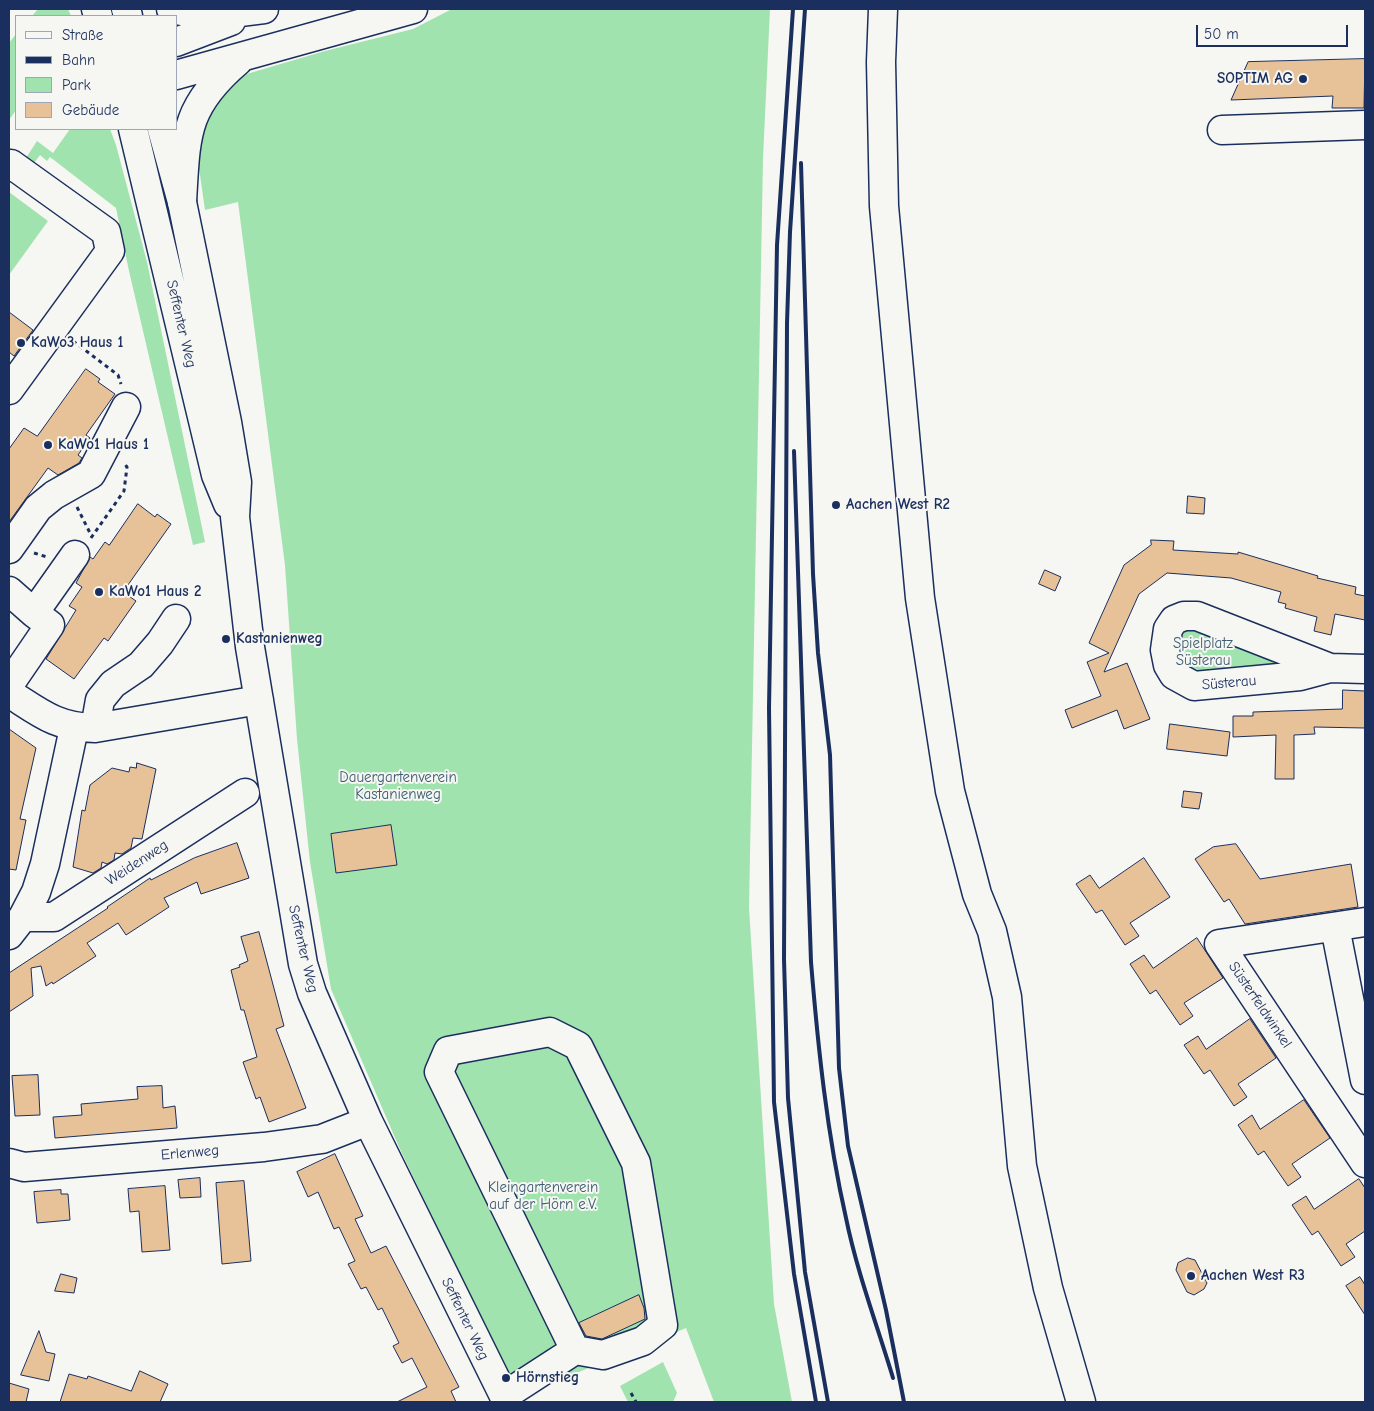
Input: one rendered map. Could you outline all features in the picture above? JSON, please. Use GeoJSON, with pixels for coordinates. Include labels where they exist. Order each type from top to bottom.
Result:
{"type":"FeatureCollection","features":[{"type":"Feature","properties":{"kind":"main road"},"geometry":{"type":"LineString","coordinates":[[171,9],[208,16],[264,9]]}},
{"type":"Feature","properties":{"kind":"main road"},"geometry":{"type":"LineString","coordinates":[[178,41],[264,9]]}},
{"type":"Feature","properties":{"kind":"main road"},"geometry":{"type":"LineString","coordinates":[[178,74],[413,9]]}},
{"type":"Feature","properties":{"kind":"main road"},"geometry":{"type":"LineString","coordinates":[[883,9],[881,62],[884,206],[920,598],[950,791],[978,894],[992,931],[1007,997],[1022,1166],[1048,1288],[1081,1402]]}},
{"type":"Feature","properties":{"kind":"main road"},"geometry":{"type":"LineString","coordinates":[[182,202],[188,129],[199,101],[216,79],[241,58]]}},
{"type":"Feature","properties":{"kind":"main road"},"geometry":{"type":"LineString","coordinates":[[1222,130],[1365,125]]}},
{"type":"Feature","properties":{"kind":"main road","name":"Seffenter Weg"},"geometry":{"type":"LineString","coordinates":[[133,130],[216,475],[235,517]]}},
{"type":"Feature","properties":{"kind":"main road","name":"Seffenter Weg"},"geometry":{"type":"LineString","coordinates":[[162,130],[182,202],[237,482],[235,517],[259,700],[303,964],[312,993],[368,1121],[505,1399]]}},
{"type":"Feature","properties":{"kind":"main road"},"geometry":{"type":"LineString","coordinates":[[9,167],[12,164],[106,232],[110,251],[9,390]]}},
{"type":"Feature","properties":{"kind":"main road"},"geometry":{"type":"LineString","coordinates":[[9,547],[38,508],[54,495],[91,474],[126,407]]}},
{"type":"Feature","properties":{"kind":"main road"},"geometry":{"type":"LineString","coordinates":[[34,613],[79,552]]}},
{"type":"Feature","properties":{"kind":"main road"},"geometry":{"type":"LineString","coordinates":[[9,591],[50,625],[9,686]]}},
{"type":"Feature","properties":{"kind":"main road","name":"Süsterau"},"geometry":{"type":"LineString","coordinates":[[1330,668],[1197,616],[1184,616],[1174,620],[1168,629],[1165,650],[1168,665],[1174,675],[1194,686],[1300,676],[1330,668],[1365,669]]}},
{"type":"Feature","properties":{"kind":"main road","name":"Weidenweg"},"geometry":{"type":"LineString","coordinates":[[16,926],[36,892],[84,728],[100,700],[113,684],[141,665],[176,620]]}},
{"type":"Feature","properties":{"kind":"main road"},"geometry":{"type":"LineString","coordinates":[[9,693],[49,718],[84,728],[259,700]]}},
{"type":"Feature","properties":{"kind":"main road","name":"Weidenweg"},"geometry":{"type":"LineString","coordinates":[[16,926],[54,917],[245,793]]}},
{"type":"Feature","properties":{"kind":"main road","name":"Süsterfeldwinkel"},"geometry":{"type":"LineString","coordinates":[[1365,922],[1219,944],[1365,1163]]}},
{"type":"Feature","properties":{"kind":"main road"},"geometry":{"type":"LineString","coordinates":[[1335,927],[1365,1080]]}},
{"type":"Feature","properties":{"kind":"main road"},"geometry":{"type":"LineString","coordinates":[[505,1399],[575,1350],[604,1355],[643,1341],[663,1325],[636,1163],[578,1046],[550,1032],[448,1051],[439,1072],[575,1350]]}},
{"type":"Feature","properties":{"kind":"main road","name":"Erlenweg"},"geometry":{"type":"LineString","coordinates":[[9,1163],[24,1167],[264,1147],[322,1139],[368,1121]]}},
{"type":"Feature","properties":{"kind":"path"},"geometry":{"type":"LineString","coordinates":[[75,344],[104,365]]}},
{"type":"Feature","properties":{"kind":"path"},"geometry":{"type":"LineString","coordinates":[[79,552],[124,491],[127,467],[108,442]]}},
{"type":"Feature","properties":{"kind":"path"},"geometry":{"type":"LineString","coordinates":[[67,489],[79,552]]}},
{"type":"Feature","properties":{"kind":"path"},"geometry":{"type":"LineString","coordinates":[[9,547],[79,552]]}},
{"type":"Feature","properties":{"kind":"path"},"geometry":{"type":"LineString","coordinates":[[632,1393],[636,1402]]}},
{"type":"Feature","properties":{"kind":"green space"},"geometry":{"type":"Polygon","coordinates":[[[38,9],[68,9],[71,15],[33,15],[38,9]]]}},
{"type":"Feature","properties":{"kind":"green space"},"geometry":{"type":"Polygon","coordinates":[[[452,9],[770,9],[763,158],[749,908],[774,1304],[792,1402],[714,1402],[686,1328],[518,1397],[399,1147],[331,989],[310,862],[297,739],[285,565],[238,202],[205,210],[197,154],[204,111],[233,78],[325,51],[413,29],[452,9]]]}},
{"type":"Feature","properties":{"kind":"green space"},"geometry":{"type":"Polygon","coordinates":[[[15,35],[15,111],[9,120],[9,43],[15,35]]]}},
{"type":"Feature","properties":{"kind":"green space"},"geometry":{"type":"Polygon","coordinates":[[[69,130],[110,130],[147,262],[205,542],[193,545],[116,208],[50,157],[47,161],[40,155],[31,167],[24,161],[37,141],[53,153],[69,130]]]}},
{"type":"Feature","properties":{"kind":"green space"},"geometry":{"type":"Polygon","coordinates":[[[9,192],[48,221],[9,275],[9,192]]]}},
{"type":"Feature","properties":{"kind":"green space","name":"Spielplatz Süsterau"},"geometry":{"type":"Polygon","coordinates":[[[1189,626],[1284,656],[1278,671],[1198,676],[1178,661],[1177,632],[1189,626]]]}},
{"type":"Feature","properties":{"kind":"green space"},"geometry":{"type":"Polygon","coordinates":[[[663,1362],[677,1393],[673,1402],[628,1402],[620,1386],[663,1362]]]}},
{"type":"Feature","properties":{"kind":"building","name":"SOPTIM AG"},"geometry":{"type":"Polygon","coordinates":[[[1365,59],[1364,108],[1332,108],[1333,96],[1231,100],[1248,62],[1365,59]]]}},
{"type":"Feature","properties":{"kind":"building","name":"KaWo3 Haus 1"},"geometry":{"type":"Polygon","coordinates":[[[9,312],[33,330],[14,356],[9,352],[9,312]]]}},
{"type":"Feature","properties":{"kind":"building","name":"KaWo1 Haus 1"},"geometry":{"type":"Polygon","coordinates":[[[86,369],[100,379],[98,382],[115,394],[86,435],[90,438],[78,455],[82,458],[79,463],[58,475],[48,468],[9,522],[9,449],[24,428],[37,436],[86,369]]]}},
{"type":"Feature","properties":{"kind":"building"},"geometry":{"type":"Polygon","coordinates":[[[1188,496],[1205,498],[1204,514],[1187,513],[1188,496]]]}},
{"type":"Feature","properties":{"kind":"building","name":"KaWo1 Haus 2"},"geometry":{"type":"Polygon","coordinates":[[[138,504],[155,517],[157,514],[171,524],[123,592],[136,601],[108,641],[104,638],[74,679],[46,659],[76,610],[69,606],[82,587],[76,583],[90,557],[93,559],[105,542],[109,545],[138,504]]]}},
{"type":"Feature","properties":{"kind":"building"},"geometry":{"type":"Polygon","coordinates":[[[1151,540],[1174,541],[1173,550],[1238,554],[1238,552],[1318,576],[1317,578],[1356,587],[1355,594],[1365,596],[1365,620],[1335,614],[1331,635],[1314,631],[1317,617],[1285,608],[1286,604],[1278,602],[1281,592],[1231,578],[1167,573],[1139,594],[1104,672],[1127,663],[1150,719],[1124,729],[1117,710],[1072,728],[1065,710],[1101,696],[1087,662],[1109,653],[1089,643],[1124,565],[1151,545],[1151,540]]]}},
{"type":"Feature","properties":{"kind":"building"},"geometry":{"type":"Polygon","coordinates":[[[1045,570],[1061,577],[1055,591],[1039,584],[1045,570]]]}},
{"type":"Feature","properties":{"kind":"building"},"geometry":{"type":"Polygon","coordinates":[[[1343,690],[1365,691],[1365,728],[1314,727],[1315,734],[1294,735],[1294,779],[1275,779],[1276,735],[1233,737],[1233,716],[1253,716],[1253,712],[1342,709],[1343,690]]]}},
{"type":"Feature","properties":{"kind":"building"},"geometry":{"type":"Polygon","coordinates":[[[1170,724],[1230,732],[1227,756],[1167,749],[1170,724]]]}},
{"type":"Feature","properties":{"kind":"building"},"geometry":{"type":"Polygon","coordinates":[[[9,729],[36,748],[20,819],[26,820],[16,870],[9,869],[9,729]]]}},
{"type":"Feature","properties":{"kind":"building"},"geometry":{"type":"Polygon","coordinates":[[[137,763],[156,769],[142,839],[133,838],[131,848],[122,854],[115,853],[114,860],[107,864],[102,862],[101,868],[93,873],[73,867],[82,810],[85,811],[90,785],[112,768],[129,772],[130,767],[136,768],[137,763]]]}},
{"type":"Feature","properties":{"kind":"building"},"geometry":{"type":"Polygon","coordinates":[[[1184,791],[1202,793],[1199,809],[1182,807],[1184,791]]]}},
{"type":"Feature","properties":{"kind":"building"},"geometry":{"type":"Polygon","coordinates":[[[391,825],[397,865],[336,873],[331,834],[391,825]]]}},
{"type":"Feature","properties":{"kind":"building"},"geometry":{"type":"Polygon","coordinates":[[[237,843],[249,878],[201,894],[197,882],[164,898],[169,907],[126,935],[118,923],[87,943],[96,956],[53,984],[52,982],[46,986],[41,966],[31,968],[33,996],[9,1012],[9,973],[150,878],[151,880],[194,858],[237,843]]]}},
{"type":"Feature","properties":{"kind":"building"},"geometry":{"type":"Polygon","coordinates":[[[1236,844],[1260,879],[1351,864],[1358,907],[1245,924],[1229,899],[1224,902],[1195,859],[1213,847],[1236,844]]]}},
{"type":"Feature","properties":{"kind":"building"},"geometry":{"type":"Polygon","coordinates":[[[1144,858],[1170,897],[1130,923],[1139,936],[1125,945],[1102,910],[1096,913],[1076,884],[1090,875],[1099,888],[1144,858]]]}},
{"type":"Feature","properties":{"kind":"building"},"geometry":{"type":"Polygon","coordinates":[[[259,932],[284,1026],[276,1029],[306,1108],[269,1122],[260,1097],[256,1099],[243,1062],[257,1057],[244,1010],[241,1010],[231,970],[240,967],[239,965],[248,961],[241,937],[259,932]]]}},
{"type":"Feature","properties":{"kind":"building"},"geometry":{"type":"Polygon","coordinates":[[[1197,938],[1223,978],[1184,1003],[1193,1016],[1180,1025],[1156,990],[1150,994],[1130,964],[1144,955],[1153,968],[1197,938]]]}},
{"type":"Feature","properties":{"kind":"building"},"geometry":{"type":"Polygon","coordinates":[[[1250,1019],[1276,1058],[1238,1084],[1247,1097],[1234,1106],[1210,1070],[1204,1074],[1184,1045],[1198,1036],[1206,1049],[1250,1019]]]}},
{"type":"Feature","properties":{"kind":"building"},"geometry":{"type":"Polygon","coordinates":[[[38,1075],[40,1115],[15,1116],[12,1076],[38,1075]]]}},
{"type":"Feature","properties":{"kind":"building"},"geometry":{"type":"Polygon","coordinates":[[[162,1086],[163,1108],[175,1106],[177,1128],[55,1138],[53,1117],[82,1115],[81,1104],[138,1099],[137,1087],[162,1086]]]}},
{"type":"Feature","properties":{"kind":"building"},"geometry":{"type":"Polygon","coordinates":[[[1304,1100],[1330,1138],[1292,1164],[1301,1177],[1288,1186],[1264,1151],[1258,1155],[1238,1125],[1252,1115],[1260,1129],[1304,1100]]]}},
{"type":"Feature","properties":{"kind":"building"},"geometry":{"type":"Polygon","coordinates":[[[335,1154],[363,1216],[355,1219],[371,1253],[386,1246],[459,1387],[451,1391],[456,1402],[397,1402],[427,1387],[412,1358],[402,1363],[393,1346],[399,1343],[382,1308],[378,1310],[366,1287],[361,1289],[348,1264],[355,1261],[339,1227],[334,1229],[318,1192],[308,1197],[297,1172],[335,1154]]]}},
{"type":"Feature","properties":{"kind":"building"},"geometry":{"type":"Polygon","coordinates":[[[200,1178],[201,1197],[180,1198],[178,1180],[200,1178]]]}},
{"type":"Feature","properties":{"kind":"building"},"geometry":{"type":"Polygon","coordinates":[[[1359,1179],[1365,1188],[1365,1231],[1346,1244],[1355,1257],[1341,1266],[1318,1231],[1312,1235],[1292,1205],[1306,1196],[1314,1209],[1359,1179]]]}},
{"type":"Feature","properties":{"kind":"building"},"geometry":{"type":"Polygon","coordinates":[[[244,1181],[251,1261],[222,1264],[216,1183],[244,1181]]]}},
{"type":"Feature","properties":{"kind":"building"},"geometry":{"type":"Polygon","coordinates":[[[165,1186],[170,1250],[142,1252],[139,1211],[130,1212],[128,1189],[165,1186]]]}},
{"type":"Feature","properties":{"kind":"building"},"geometry":{"type":"Polygon","coordinates":[[[61,1190],[61,1194],[68,1194],[70,1220],[37,1223],[34,1192],[61,1190]]]}},
{"type":"Feature","properties":{"kind":"building","name":"Aachen West R3"},"geometry":{"type":"Polygon","coordinates":[[[1188,1258],[1195,1260],[1207,1283],[1204,1289],[1194,1295],[1187,1292],[1176,1270],[1178,1263],[1188,1258]]]}},
{"type":"Feature","properties":{"kind":"building"},"geometry":{"type":"Polygon","coordinates":[[[61,1274],[77,1278],[74,1293],[55,1291],[61,1274]]]}},
{"type":"Feature","properties":{"kind":"building"},"geometry":{"type":"Polygon","coordinates":[[[1360,1277],[1365,1285],[1365,1315],[1346,1286],[1360,1277]]]}},
{"type":"Feature","properties":{"kind":"building"},"geometry":{"type":"Polygon","coordinates":[[[639,1295],[644,1308],[645,1319],[602,1339],[586,1336],[579,1323],[639,1295]]]}},
{"type":"Feature","properties":{"kind":"building"},"geometry":{"type":"Polygon","coordinates":[[[39,1331],[46,1352],[55,1354],[49,1381],[21,1375],[39,1331]]]}},
{"type":"Feature","properties":{"kind":"building"},"geometry":{"type":"Polygon","coordinates":[[[140,1371],[168,1384],[160,1402],[60,1402],[69,1374],[87,1379],[88,1376],[131,1391],[140,1371]]]}},
{"type":"Feature","properties":{"kind":"building"},"geometry":{"type":"Polygon","coordinates":[[[9,1383],[29,1389],[26,1402],[9,1402],[9,1383]]]}},
{"type":"Feature","properties":{"kind":"railway"},"geometry":{"type":"LineString","coordinates":[[793,9],[777,245],[769,708],[774,1102],[794,1274],[816,1402]]}},
{"type":"Feature","properties":{"kind":"railway"},"geometry":{"type":"LineString","coordinates":[[805,9],[790,232],[787,323],[784,959],[788,1098],[805,1272],[828,1402]]}},
{"type":"Feature","properties":{"kind":"railway"},"geometry":{"type":"LineString","coordinates":[[801,163],[813,574],[818,653],[830,755],[839,1068],[848,1146],[886,1310],[904,1402]]}},
{"type":"Feature","properties":{"kind":"railway"},"geometry":{"type":"LineString","coordinates":[[794,451],[811,962],[820,1058],[839,1186],[861,1278],[893,1378]]}},
{"type":"Feature","properties":{"kind":"place","name":"SOPTIM AG"},"geometry":{"type":"Point","coordinates":[1303,79]}},
{"type":"Feature","properties":{"kind":"place","name":"KaWo3 Haus 1"},"geometry":{"type":"Point","coordinates":[21,343]}},
{"type":"Feature","properties":{"kind":"place","name":"KaWo1 Haus 1"},"geometry":{"type":"Point","coordinates":[48,445]}},
{"type":"Feature","properties":{"kind":"place","name":"Aachen West R2"},"geometry":{"type":"Point","coordinates":[836,505]}},
{"type":"Feature","properties":{"kind":"place","name":"KaWo1 Haus 2"},"geometry":{"type":"Point","coordinates":[99,592]}},
{"type":"Feature","properties":{"kind":"place","name":"Kastanienweg"},"geometry":{"type":"Point","coordinates":[226,639]}},
{"type":"Feature","properties":{"kind":"place","name":"Aachen West R3"},"geometry":{"type":"Point","coordinates":[1191,1276]}},
{"type":"Feature","properties":{"kind":"place","name":"Hörnstieg"},"geometry":{"type":"Point","coordinates":[506,1378]}},
{"type":"Feature","properties":{"kind":"park label","name":"Dauergartenverein Kastanienweg"},"geometry":{"type":"Point","coordinates":[398,786]}},
{"type":"Feature","properties":{"kind":"park label","name":"Kleingartenverein auf der Hörn e.V."},"geometry":{"type":"Point","coordinates":[543,1196]}}]}
